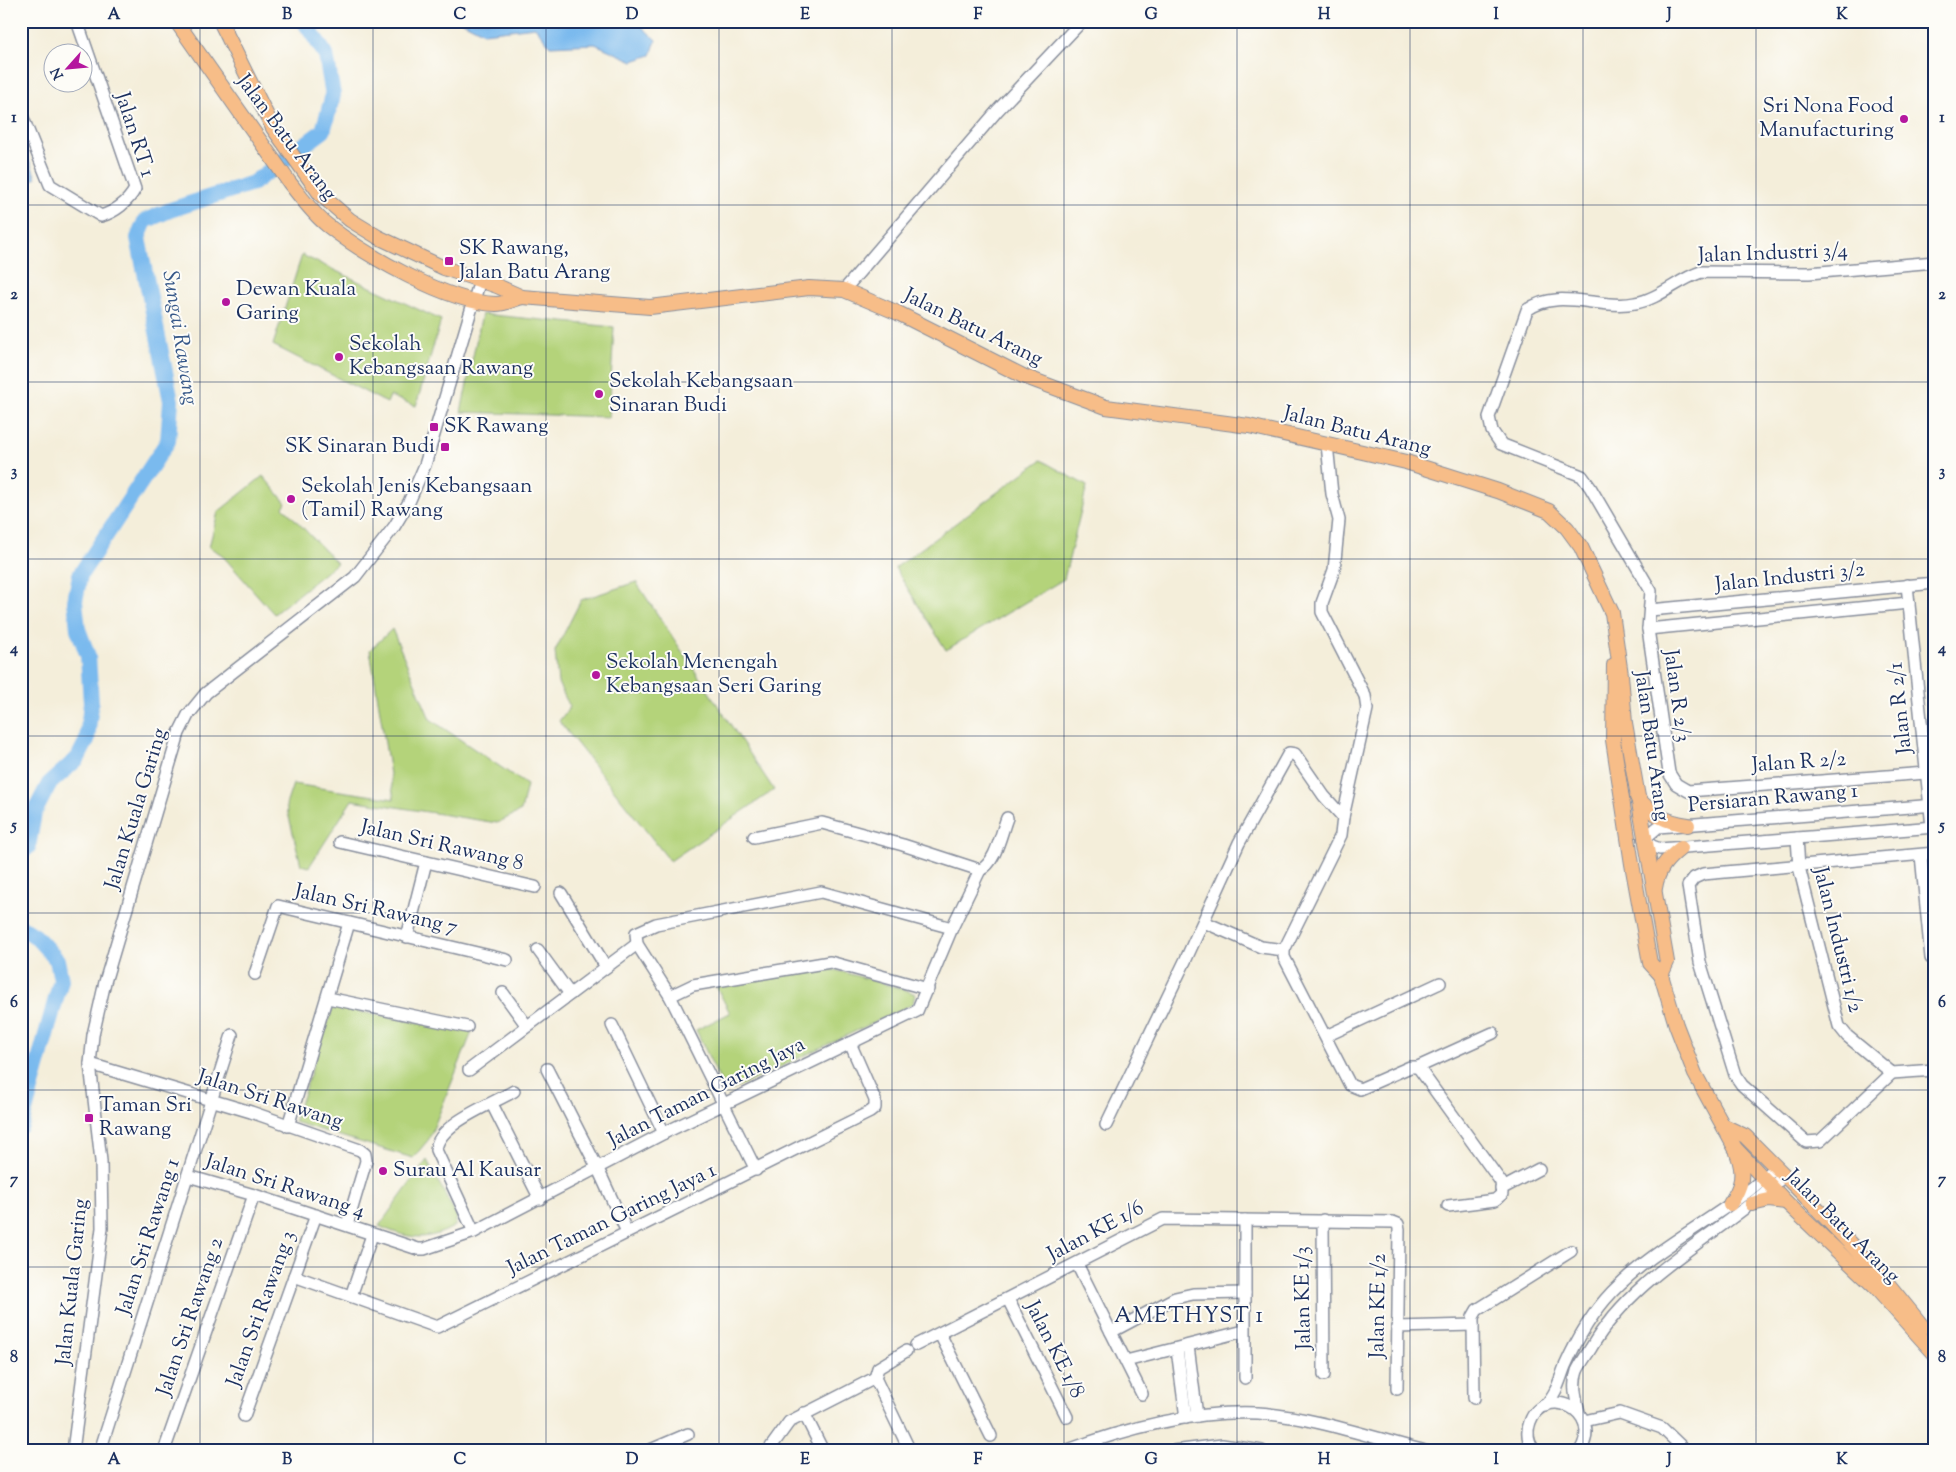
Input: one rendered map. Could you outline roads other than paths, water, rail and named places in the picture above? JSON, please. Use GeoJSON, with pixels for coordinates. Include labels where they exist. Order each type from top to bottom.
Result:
{"type":"FeatureCollection","features":[{"type":"Feature","properties":{"kind":"main road","name":"Jalan Batu Arang"},"geometry":{"type":"LineString","coordinates":[[220,21],[273,128],[321,195],[350,220],[410,254],[522,297],[650,307],[809,288],[844,290],[907,318],[1023,376],[1106,407],[1249,426],[1406,462],[1549,511],[1567,528],[1582,547],[1612,613],[1637,796],[1668,962],[1661,975],[1676,1025],[1694,1074],[1735,1148],[1786,1202],[1875,1287],[1935,1354]]}},
{"type":"Feature","properties":{"kind":"main road","name":"Jalan Batu Arang"},"geometry":{"type":"LineString","coordinates":[[177,23],[306,205],[327,225],[364,250],[435,287],[473,301],[498,304],[522,297]]}},
{"type":"Feature","properties":{"kind":"main road"},"geometry":{"type":"LineString","coordinates":[[1616,652],[1612,675],[1613,740],[1632,864],[1650,963],[1661,975]]}},
{"type":"Feature","properties":{"kind":"main road"},"geometry":{"type":"LineString","coordinates":[[1637,796],[1646,807],[1660,817],[1671,822],[1688,825]]}},
{"type":"Feature","properties":{"kind":"main road"},"geometry":{"type":"LineString","coordinates":[[1625,821],[1644,839],[1636,849],[1632,864]]}},
{"type":"Feature","properties":{"kind":"main road"},"geometry":{"type":"LineString","coordinates":[[1654,891],[1658,873],[1667,859],[1681,848]]}},
{"type":"Feature","properties":{"kind":"main road","name":"Jalan Batu Arang"},"geometry":{"type":"LineString","coordinates":[[1724,1126],[1745,1136],[1780,1171],[1884,1278],[1935,1343]]}},
{"type":"Feature","properties":{"kind":"main road"},"geometry":{"type":"LineString","coordinates":[[1730,1204],[1740,1189],[1742,1179],[1742,1168],[1735,1148]]}},
{"type":"Feature","properties":{"kind":"main road"},"geometry":{"type":"LineString","coordinates":[[1752,1204],[1769,1200],[1786,1202]]}},
{"type":"Feature","properties":{"kind":"street","name":"Jalan RT 1"},"geometry":{"type":"LineString","coordinates":[[21,113],[50,184],[101,216],[110,214],[130,197],[135,189],[77,21]]}},
{"type":"Feature","properties":{"kind":"street"},"geometry":{"type":"LineString","coordinates":[[844,290],[998,111],[1082,21]]}},
{"type":"Feature","properties":{"kind":"street","name":"Jalan Industri 3/4"},"geometry":{"type":"LineString","coordinates":[[1650,610],[1651,591],[1582,476],[1501,444],[1492,431],[1489,418],[1527,310],[1538,302],[1551,299],[1614,304],[1635,303],[1701,272],[1810,273],[1935,262]]}},
{"type":"Feature","properties":{"kind":"street","name":"Jalan Kuala Garing"},"geometry":{"type":"LineString","coordinates":[[72,1451],[102,1228],[101,1161],[90,1064],[93,1035],[105,982],[179,733],[188,715],[206,693],[355,577],[394,527],[425,465],[480,280]]}},
{"type":"Feature","properties":{"kind":"street"},"geometry":{"type":"LineString","coordinates":[[1328,444],[1332,494],[1339,520],[1334,570],[1322,603],[1322,612],[1365,696],[1367,709],[1343,817],[1341,834],[1284,950],[1284,957],[1350,1085],[1354,1088],[1360,1089],[1410,1067],[1418,1067],[1493,1033]]}},
{"type":"Feature","properties":{"kind":"street","name":"Jalan Industri 3/2"},"geometry":{"type":"LineString","coordinates":[[1650,610],[1935,583]]}},
{"type":"Feature","properties":{"kind":"street","name":"Jalan R 2/1"},"geometry":{"type":"LineString","coordinates":[[1907,585],[1933,827]]}},
{"type":"Feature","properties":{"kind":"street"},"geometry":{"type":"LineString","coordinates":[[1648,628],[1909,603]]}},
{"type":"Feature","properties":{"kind":"street","name":"Jalan R 2/3"},"geometry":{"type":"LineString","coordinates":[[1650,610],[1648,628],[1668,773],[1676,784]]}},
{"type":"Feature","properties":{"kind":"street"},"geometry":{"type":"LineString","coordinates":[[1106,1124],[1204,922],[1239,842],[1289,753],[1295,754],[1324,796],[1343,817]]}},
{"type":"Feature","properties":{"kind":"street","name":"Jalan R 2/2"},"geometry":{"type":"LineString","coordinates":[[1676,784],[1688,791],[1926,773]]}},
{"type":"Feature","properties":{"kind":"street","name":"Persiaran Rawang 1"},"geometry":{"type":"LineString","coordinates":[[1932,805],[1658,828],[1644,839],[1652,846],[1660,849],[1933,827]]}},
{"type":"Feature","properties":{"kind":"street","name":"Jalan Taman Garing Jaya"},"geometry":{"type":"LineString","coordinates":[[372,1234],[424,1249],[474,1232],[664,1133],[917,1011],[952,928],[980,870],[985,868],[992,857],[1006,818]]}},
{"type":"Feature","properties":{"kind":"street"},"geometry":{"type":"LineString","coordinates":[[754,837],[822,823],[903,845],[980,870]]}},
{"type":"Feature","properties":{"kind":"street","name":"Jalan Industri 1/2"},"geometry":{"type":"LineString","coordinates":[[1797,838],[1800,867],[1839,1026],[1847,1036],[1892,1074]]}},
{"type":"Feature","properties":{"kind":"street","name":"Jalan Sri Rawang 8"},"geometry":{"type":"LineString","coordinates":[[340,842],[536,887]]}},
{"type":"Feature","properties":{"kind":"street"},"geometry":{"type":"LineString","coordinates":[[1935,853],[1800,867],[1703,874],[1694,878],[1688,886],[1700,962],[1735,1075],[1742,1085],[1806,1142],[1820,1141],[1892,1074],[1935,1070]]}},
{"type":"Feature","properties":{"kind":"street"},"geometry":{"type":"LineString","coordinates":[[1921,854],[1932,958],[1935,960]]}},
{"type":"Feature","properties":{"kind":"street"},"geometry":{"type":"LineString","coordinates":[[407,937],[426,862]]}},
{"type":"Feature","properties":{"kind":"street"},"geometry":{"type":"LineString","coordinates":[[756,1170],[670,996],[638,944],[636,933],[656,924],[821,892],[952,928]]}},
{"type":"Feature","properties":{"kind":"street"},"geometry":{"type":"LineString","coordinates":[[561,893],[606,967]]}},
{"type":"Feature","properties":{"kind":"street","name":"Jalan Sri Rawang 7"},"geometry":{"type":"LineString","coordinates":[[255,974],[278,906],[507,960]]}},
{"type":"Feature","properties":{"kind":"street"},"geometry":{"type":"LineString","coordinates":[[1204,922],[1260,947],[1284,950]]}},
{"type":"Feature","properties":{"kind":"street"},"geometry":{"type":"LineString","coordinates":[[288,1126],[349,923]]}},
{"type":"Feature","properties":{"kind":"street"},"geometry":{"type":"LineString","coordinates":[[469,1070],[638,944]]}},
{"type":"Feature","properties":{"kind":"street"},"geometry":{"type":"LineString","coordinates":[[538,950],[570,994]]}},
{"type":"Feature","properties":{"kind":"street"},"geometry":{"type":"LineString","coordinates":[[670,996],[693,984],[830,962],[928,988]]}},
{"type":"Feature","properties":{"kind":"street"},"geometry":{"type":"LineString","coordinates":[[1326,1036],[1440,983]]}},
{"type":"Feature","properties":{"kind":"street"},"geometry":{"type":"LineString","coordinates":[[503,993],[528,1026]]}},
{"type":"Feature","properties":{"kind":"street"},"geometry":{"type":"LineString","coordinates":[[328,998],[467,1026]]}},
{"type":"Feature","properties":{"kind":"street"},"geometry":{"type":"LineString","coordinates":[[612,1025],[664,1133]]}},
{"type":"Feature","properties":{"kind":"street","name":"Jalan Sri Rawang 1"},"geometry":{"type":"LineString","coordinates":[[100,1451],[232,1035]]}},
{"type":"Feature","properties":{"kind":"street","name":"Jalan Taman Garing Jaya 1"},"geometry":{"type":"LineString","coordinates":[[294,1276],[437,1327],[756,1170],[875,1108],[875,1100],[850,1043]]}},
{"type":"Feature","properties":{"kind":"street","name":"Jalan Sri Rawang"},"geometry":{"type":"LineString","coordinates":[[90,1064],[212,1100],[360,1150],[365,1154],[366,1160],[347,1225]]}},
{"type":"Feature","properties":{"kind":"street"},"geometry":{"type":"LineString","coordinates":[[1418,1067],[1501,1182],[1502,1194],[1495,1200],[1448,1206]]}},
{"type":"Feature","properties":{"kind":"street"},"geometry":{"type":"LineString","coordinates":[[547,1069],[598,1169],[627,1232]]}},
{"type":"Feature","properties":{"kind":"street"},"geometry":{"type":"LineString","coordinates":[[474,1232],[436,1150],[437,1143],[452,1126],[514,1091]]}},
{"type":"Feature","properties":{"kind":"street"},"geometry":{"type":"LineString","coordinates":[[492,1104],[540,1199]]}},
{"type":"Feature","properties":{"kind":"street"},"geometry":{"type":"LineString","coordinates":[[1501,1189],[1538,1170]]}},
{"type":"Feature","properties":{"kind":"street"},"geometry":{"type":"LineString","coordinates":[[1580,1451],[1586,1441],[1574,1388],[1578,1371],[1596,1338],[1618,1309],[1647,1282],[1752,1204],[1780,1171]]}},
{"type":"Feature","properties":{"kind":"street","name":"Jalan Sri Rawang 4"},"geometry":{"type":"LineString","coordinates":[[188,1176],[254,1195],[372,1234]]}},
{"type":"Feature","properties":{"kind":"street"},"geometry":{"type":"LineString","coordinates":[[1518,1451],[1533,1448],[1528,1427],[1531,1418],[1545,1406],[1556,1392],[1565,1366],[1588,1322],[1611,1293],[1636,1269],[1730,1204],[1768,1183]]}},
{"type":"Feature","properties":{"kind":"street","name":"Jalan Sri Rawang 2"},"geometry":{"type":"LineString","coordinates":[[164,1451],[254,1195]]}},
{"type":"Feature","properties":{"kind":"street","name":"Jalan Sri Rawang 3"},"geometry":{"type":"LineString","coordinates":[[244,1416],[316,1215]]}},
{"type":"Feature","properties":{"kind":"street","name":"Jalan KE 1/6"},"geometry":{"type":"LineString","coordinates":[[916,1345],[1163,1219],[1322,1220],[1392,1222],[1398,1224]]}},
{"type":"Feature","properties":{"kind":"street"},"geometry":{"type":"LineString","coordinates":[[1245,1220],[1245,1378]]}},
{"type":"Feature","properties":{"kind":"street","name":"Jalan KE 1/3"},"geometry":{"type":"LineString","coordinates":[[1322,1220],[1324,1375]]}},
{"type":"Feature","properties":{"kind":"street","name":"Jalan KE 1/2"},"geometry":{"type":"LineString","coordinates":[[1397,1389],[1398,1224]]}},
{"type":"Feature","properties":{"kind":"street"},"geometry":{"type":"LineString","coordinates":[[351,1296],[372,1234]]}},
{"type":"Feature","properties":{"kind":"street"},"geometry":{"type":"LineString","coordinates":[[1474,1398],[1473,1325],[1477,1310],[1571,1251]]}},
{"type":"Feature","properties":{"kind":"street"},"geometry":{"type":"LineString","coordinates":[[1077,1264],[1142,1394]]}},
{"type":"Feature","properties":{"kind":"street"},"geometry":{"type":"LineString","coordinates":[[1111,1332],[1176,1298],[1193,1294],[1245,1293]]}},
{"type":"Feature","properties":{"kind":"street","name":"Jalan KE 1/8"},"geometry":{"type":"LineString","coordinates":[[1008,1299],[1066,1417]]}},
{"type":"Feature","properties":{"kind":"street"},"geometry":{"type":"LineString","coordinates":[[1397,1327],[1473,1325]]}},
{"type":"Feature","properties":{"kind":"street"},"geometry":{"type":"LineString","coordinates":[[1126,1361],[1244,1331]]}},
{"type":"Feature","properties":{"kind":"street"},"geometry":{"type":"LineString","coordinates":[[940,1334],[991,1436]]}},
{"type":"Feature","properties":{"kind":"street"},"geometry":{"type":"LineString","coordinates":[[1182,1347],[1192,1417]]}},
{"type":"Feature","properties":{"kind":"street"},"geometry":{"type":"LineString","coordinates":[[768,1451],[789,1422],[874,1378],[878,1368],[906,1352]]}},
{"type":"Feature","properties":{"kind":"street"},"geometry":{"type":"LineString","coordinates":[[874,1378],[910,1451]]}},
{"type":"Feature","properties":{"kind":"street"},"geometry":{"type":"LineString","coordinates":[[1545,1406],[1563,1403],[1582,1417],[1620,1413],[1662,1428],[1686,1451]]}},
{"type":"Feature","properties":{"kind":"street"},"geometry":{"type":"LineString","coordinates":[[804,1413],[823,1451]]}},
{"type":"Feature","properties":{"kind":"street"},"geometry":{"type":"LineString","coordinates":[[1065,1451],[1089,1442],[1192,1417],[1258,1413],[1295,1418],[1425,1451]]}},
{"type":"Feature","properties":{"kind":"street"},"geometry":{"type":"LineString","coordinates":[[648,1451],[688,1434]]}},
{"type":"Feature","properties":{"kind":"street"},"geometry":{"type":"LineString","coordinates":[[1173,1451],[1222,1445],[1262,1451]]}},
{"type":"Feature","properties":{"kind":"water"},"geometry":{"type":"Polygon","coordinates":[[[461,21],[636,21],[656,40],[651,55],[633,61],[595,44],[550,46],[535,27],[484,33],[461,21]]]}},
{"type":"Feature","properties":{"kind":"water"},"geometry":{"type":"Polygon","coordinates":[[[21,139],[36,178],[30,181],[21,175],[21,139]]]}},
{"type":"Feature","properties":{"kind":"waterway","name":"Sungai Rawang"},"geometry":{"type":"LineString","coordinates":[[21,853],[28,847],[34,813],[49,784],[78,758],[87,740],[91,703],[88,656],[78,629],[75,601],[80,575],[168,441],[171,401],[138,238],[145,221],[170,210],[253,183],[323,131],[333,95],[326,55],[304,21]]}},
{"type":"Feature","properties":{"kind":"waterway","name":"Sungai Rawang"},"geometry":{"type":"LineString","coordinates":[[21,927],[35,936],[57,960],[61,980],[21,1126]]}},
{"type":"Feature","properties":{"kind":"place","name":"Sri Nona Food Manufacturing"},"geometry":{"type":"Point","coordinates":[1904,119]}},
{"type":"Feature","properties":{"kind":"place","name":"SK Rawang, Jalan Batu Arang"},"geometry":{"type":"Point","coordinates":[449,261]}},
{"type":"Feature","properties":{"kind":"place","name":"Dewan Kuala Garing"},"geometry":{"type":"Point","coordinates":[226,302]}},
{"type":"Feature","properties":{"kind":"place","name":"Sekolah Kebangsaan Rawang"},"geometry":{"type":"Point","coordinates":[339,357]}},
{"type":"Feature","properties":{"kind":"place","name":"Sekolah Kebangsaan Sinaran Budi"},"geometry":{"type":"Point","coordinates":[599,394]}},
{"type":"Feature","properties":{"kind":"place","name":"SK Rawang"},"geometry":{"type":"Point","coordinates":[434,427]}},
{"type":"Feature","properties":{"kind":"place","name":"SK Sinaran Budi"},"geometry":{"type":"Point","coordinates":[445,447]}},
{"type":"Feature","properties":{"kind":"place","name":"Sekolah Jenis Kebangsaan (Tamil) Rawang"},"geometry":{"type":"Point","coordinates":[291,499]}},
{"type":"Feature","properties":{"kind":"place","name":"Sekolah Menengah Kebangsaan Seri Garing"},"geometry":{"type":"Point","coordinates":[596,675]}},
{"type":"Feature","properties":{"kind":"place","name":"Taman Sri Rawang"},"geometry":{"type":"Point","coordinates":[89,1118]}},
{"type":"Feature","properties":{"kind":"place","name":"Surau Al Kausar"},"geometry":{"type":"Point","coordinates":[383,1171]}},
{"type":"Feature","properties":{"kind":"district","name":"AMETHYST 1"},"geometry":{"type":"Point","coordinates":[1189,1317]}}]}
